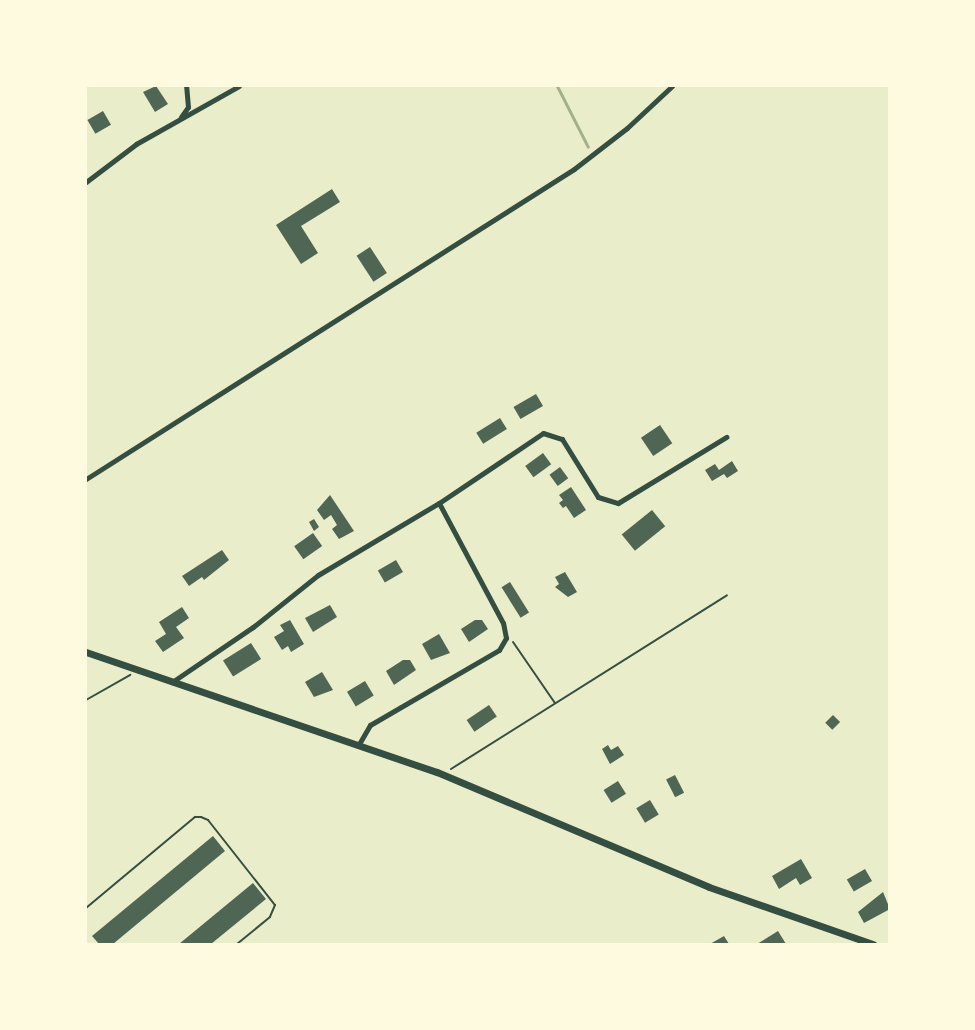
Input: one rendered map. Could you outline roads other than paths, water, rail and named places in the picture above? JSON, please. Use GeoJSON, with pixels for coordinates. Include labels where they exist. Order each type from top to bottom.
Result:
{"type":"FeatureCollection","features":[{"type":"Feature","properties":{"kind":"street"},"geometry":{"type":"LineString","coordinates":[[180,118],[188,107],[186,86]]}},
{"type":"Feature","properties":{"kind":"street"},"geometry":{"type":"LineString","coordinates":[[86,182],[180,118],[239,86]]}},
{"type":"Feature","properties":{"kind":"street"},"geometry":{"type":"LineString","coordinates":[[86,479],[574,169],[644,114],[672,86]]}},
{"type":"Feature","properties":{"kind":"street"},"geometry":{"type":"LineString","coordinates":[[170,682],[253,627],[318,575],[439,503],[543,433],[562,439],[598,497],[618,503],[726,437]]}},
{"type":"Feature","properties":{"kind":"street"},"geometry":{"type":"LineString","coordinates":[[359,744],[370,725],[499,650],[506,638],[503,623],[439,503]]}},
{"type":"Feature","properties":{"kind":"street"},"geometry":{"type":"LineString","coordinates":[[86,652],[359,744],[446,776],[709,887],[873,945]]}},
{"type":"Feature","properties":{"kind":"lane"},"geometry":{"type":"LineString","coordinates":[[86,908],[195,817],[201,817],[208,820],[274,905],[270,916],[237,945]]}},
{"type":"Feature","properties":{"kind":"waterway"},"geometry":{"type":"LineString","coordinates":[[557,86],[588,147]]}}]}
